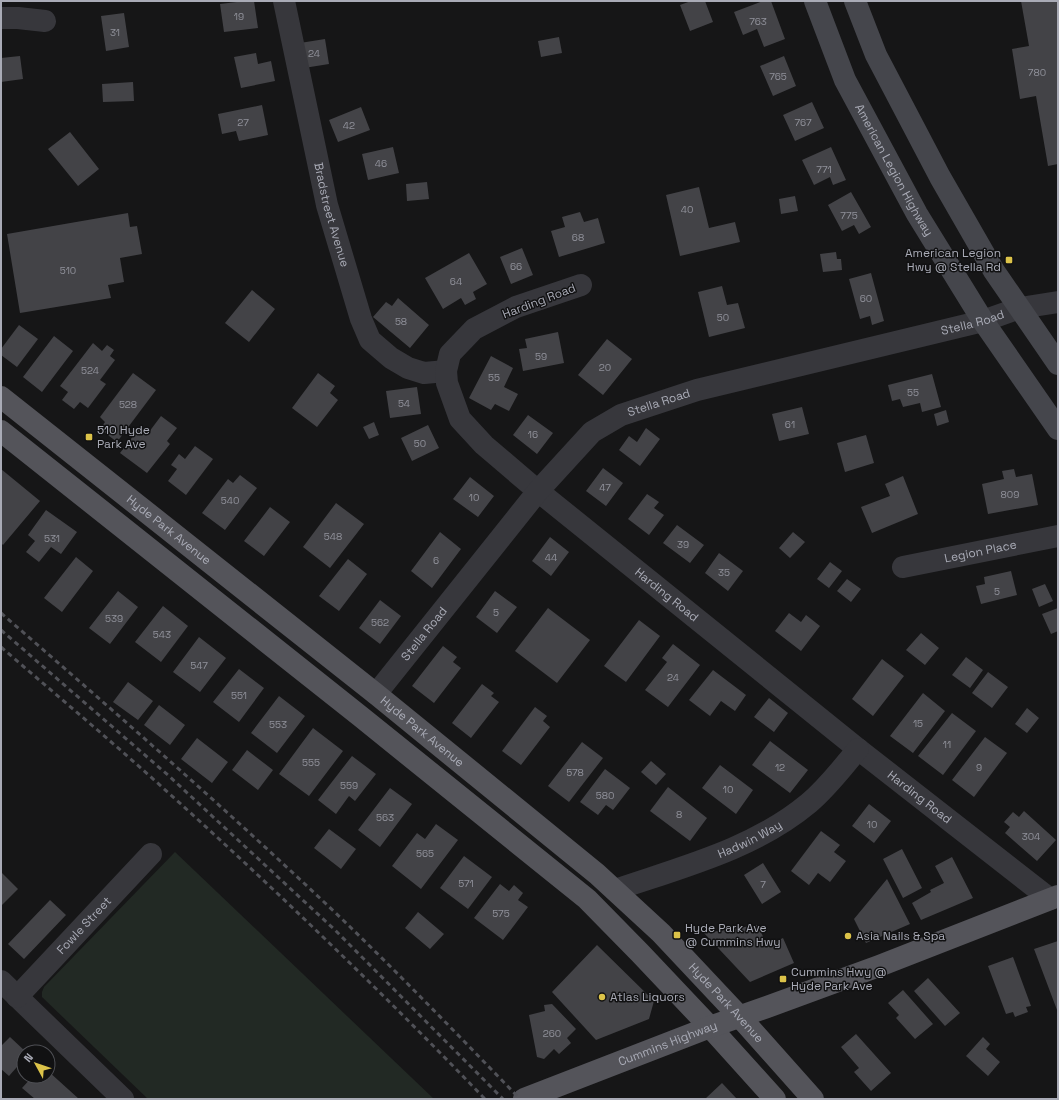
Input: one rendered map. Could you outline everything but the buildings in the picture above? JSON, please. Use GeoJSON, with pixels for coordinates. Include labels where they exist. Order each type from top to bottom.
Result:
{"type":"FeatureCollection","features":[{"type":"Feature","properties":{"kind":"main road","name":"American Legion Highway"},"geometry":{"type":"LineString","coordinates":[[815,1],[845,80],[917,214],[983,321],[1058,429]]}},
{"type":"Feature","properties":{"kind":"main road"},"geometry":{"type":"LineString","coordinates":[[855,1],[876,54],[940,178],[994,271],[1058,364]]}},
{"type":"Feature","properties":{"kind":"main road","name":"Hyde Park Avenue"},"geometry":{"type":"LineString","coordinates":[[1,397],[376,694],[615,890],[662,933],[813,1099]]}},
{"type":"Feature","properties":{"kind":"main road"},"geometry":{"type":"LineString","coordinates":[[1,431],[360,716],[587,899],[710,1026],[775,1099]]}},
{"type":"Feature","properties":{"kind":"main road"},"geometry":{"type":"LineString","coordinates":[[360,716],[376,694]]}},
{"type":"Feature","properties":{"kind":"main road","name":"Cummins Highway"},"geometry":{"type":"LineString","coordinates":[[531,1096],[710,1026],[871,969],[1054,898]]}},
{"type":"Feature","properties":{"kind":"street","name":"Bradstreet Avenue"},"geometry":{"type":"LineString","coordinates":[[284,1],[327,205],[361,319],[370,340],[391,358],[408,368],[424,373],[446,371]]}},
{"type":"Feature","properties":{"kind":"street"},"geometry":{"type":"LineString","coordinates":[[1,18],[45,21]]}},
{"type":"Feature","properties":{"kind":"street","name":"Harding Road"},"geometry":{"type":"LineString","coordinates":[[581,285],[516,307],[474,329],[450,354],[446,371],[447,383],[460,419],[484,444],[538,491],[858,749],[1054,898]]}},
{"type":"Feature","properties":{"kind":"street","name":"Stella Road"},"geometry":{"type":"LineString","coordinates":[[376,694],[538,491],[592,432],[621,415],[697,390],[983,321],[1020,308],[1058,302]]}},
{"type":"Feature","properties":{"kind":"street","name":"Legion Place"},"geometry":{"type":"LineString","coordinates":[[903,567],[1058,536]]}},
{"type":"Feature","properties":{"kind":"street","name":"Hadwin Way"},"geometry":{"type":"LineString","coordinates":[[615,890],[725,852],[775,828],[809,803],[826,788],[858,749]]}},
{"type":"Feature","properties":{"kind":"street","name":"Fowle Street"},"geometry":{"type":"LineString","coordinates":[[17,997],[151,854]]}},
{"type":"Feature","properties":{"kind":"street"},"geometry":{"type":"LineString","coordinates":[[1,981],[124,1099]]}},
{"type":"Feature","properties":{"kind":"shaded area"},"geometry":{"type":"Polygon","coordinates":[[[175,852],[434,1099],[148,1099],[42,997],[42,992],[44,987],[175,852]]]}},
{"type":"Feature","properties":{"kind":"railway"},"geometry":{"type":"LineString","coordinates":[[1,613],[174,765],[302,881],[389,965],[520,1099]]}},
{"type":"Feature","properties":{"kind":"railway"},"geometry":{"type":"LineString","coordinates":[[1,630],[169,776],[335,930],[503,1099]]}},
{"type":"Feature","properties":{"kind":"railway"},"geometry":{"type":"LineString","coordinates":[[1,647],[142,769],[245,863],[366,979],[485,1099]]}},
{"type":"Feature","properties":{"kind":"place","name":"American Legion Hwy @ Stella Rd"},"geometry":{"type":"Point","coordinates":[1009,260]}},
{"type":"Feature","properties":{"kind":"place","name":"510 Hyde Park Ave"},"geometry":{"type":"Point","coordinates":[89,437]}},
{"type":"Feature","properties":{"kind":"place","name":"Hyde Park Ave @ Cummins Hwy"},"geometry":{"type":"Point","coordinates":[677,935]}},
{"type":"Feature","properties":{"kind":"place","name":"Asia Nails & Spa"},"geometry":{"type":"Point","coordinates":[848,936]}},
{"type":"Feature","properties":{"kind":"place","name":"Cummins Hwy @ Hyde Park Ave"},"geometry":{"type":"Point","coordinates":[783,979]}},
{"type":"Feature","properties":{"kind":"place","name":"Atlas Liquors"},"geometry":{"type":"Point","coordinates":[602,997]}}]}
